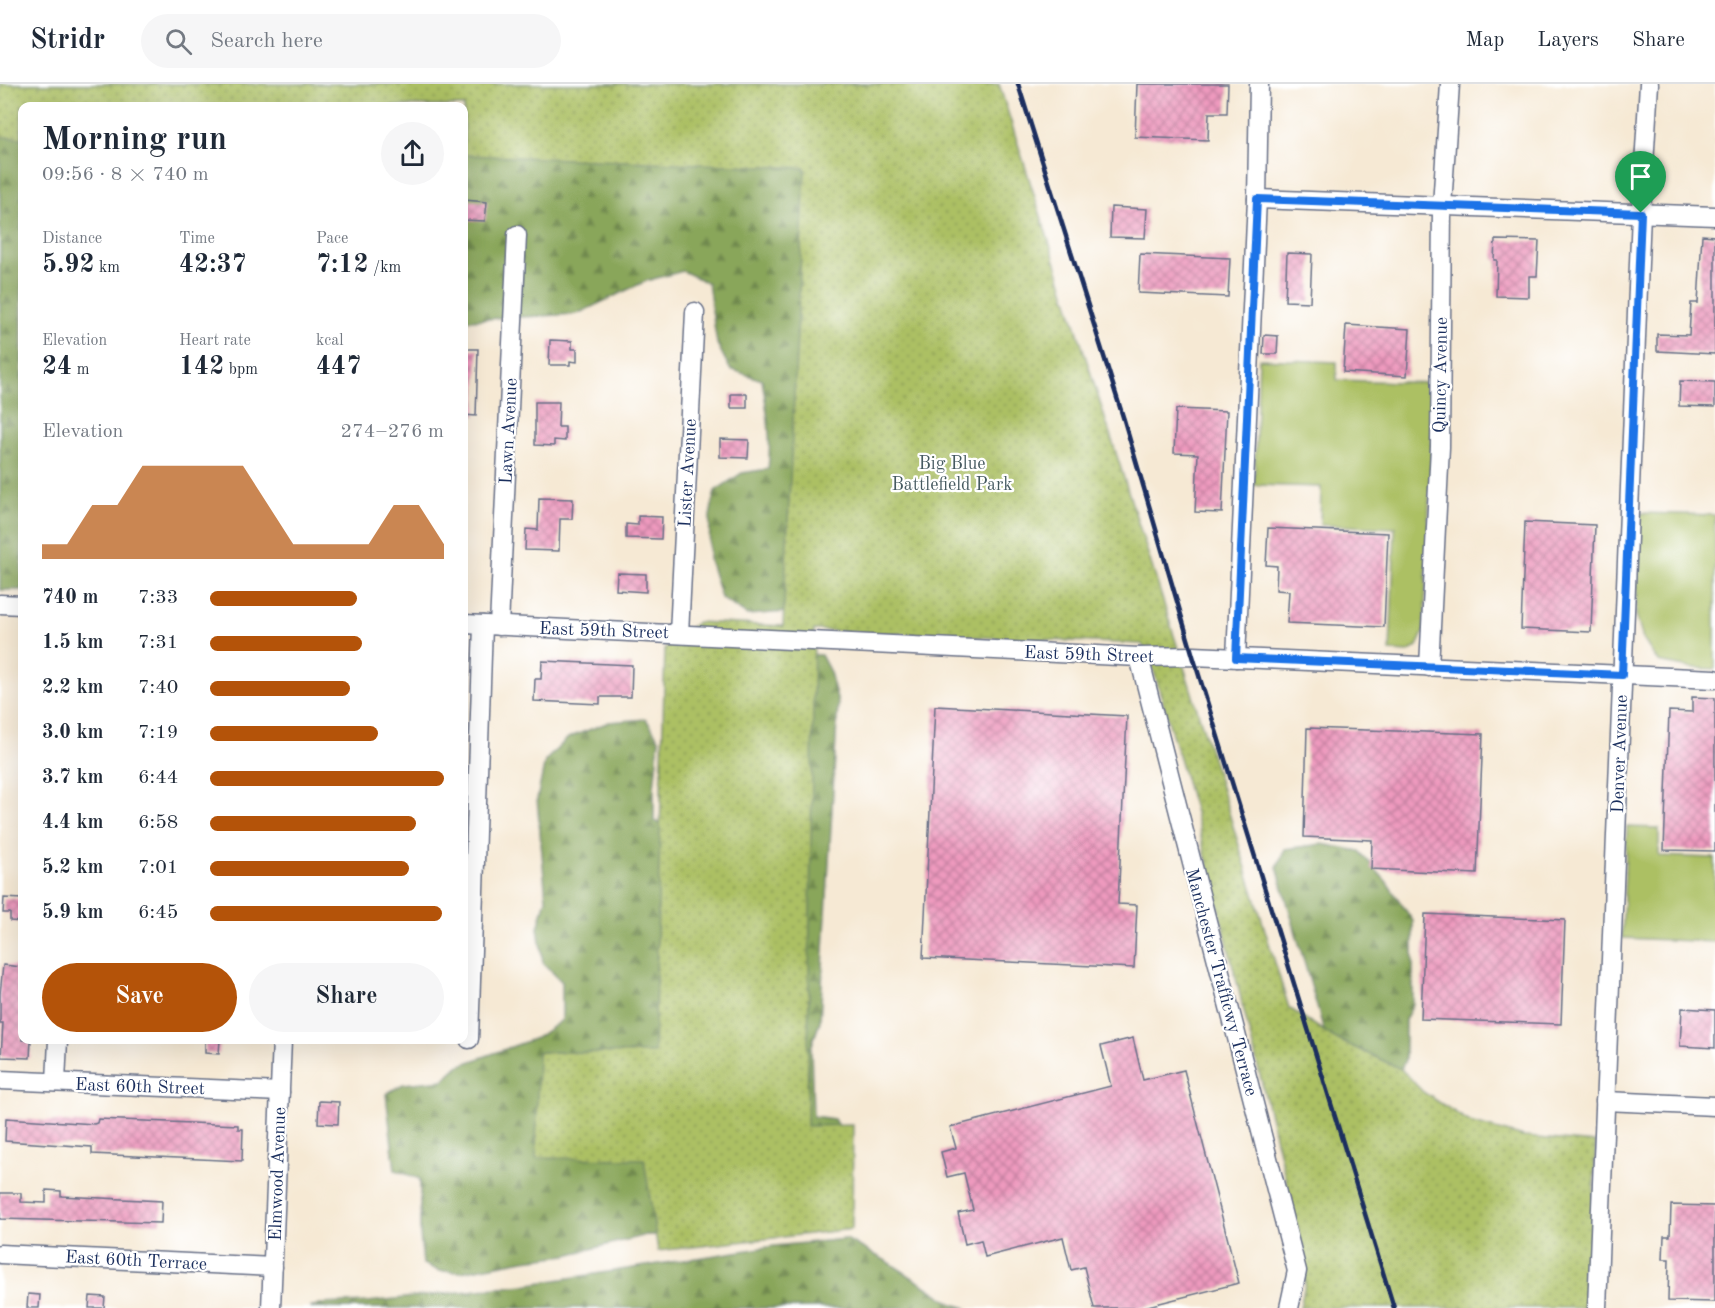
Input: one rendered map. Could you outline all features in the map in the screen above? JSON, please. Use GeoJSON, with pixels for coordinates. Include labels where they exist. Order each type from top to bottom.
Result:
{"type":"FeatureCollection","features":[{"type":"Feature","properties":{"kind":"street"},"geometry":{"type":"LineString","coordinates":[[1236,658],[1257,199],[1259,84]]}},
{"type":"Feature","properties":{"kind":"street","name":"Quincy Avenue"},"geometry":{"type":"LineString","coordinates":[[1430,667],[1440,447],[1442,206],[1450,84]]}},
{"type":"Feature","properties":{"kind":"street","name":"Denver Avenue"},"geometry":{"type":"LineString","coordinates":[[1597,1308],[1641,213],[1649,84]]}},
{"type":"Feature","properties":{"kind":"street"},"geometry":{"type":"LineString","coordinates":[[1257,199],[1715,216]]}},
{"type":"Feature","properties":{"kind":"street","name":"Lawn Avenue"},"geometry":{"type":"LineString","coordinates":[[469,1040],[491,625],[517,236]]}},
{"type":"Feature","properties":{"kind":"street","name":"Lister Avenue"},"geometry":{"type":"LineString","coordinates":[[680,634],[695,312]]}},
{"type":"Feature","properties":{"kind":"street"},"geometry":{"type":"LineString","coordinates":[[0,604],[18,605]]}},
{"type":"Feature","properties":{"kind":"street","name":"East 59th Street"},"geometry":{"type":"LineString","coordinates":[[468,624],[1139,657],[1236,658],[1715,679]]}},
{"type":"Feature","properties":{"kind":"street","name":"Manchester Trafficwy Terrace"},"geometry":{"type":"LineString","coordinates":[[1139,657],[1297,1271],[1289,1308]]}},
{"type":"Feature","properties":{"kind":"street"},"geometry":{"type":"LineString","coordinates":[[56,1082],[58,1044]]}},
{"type":"Feature","properties":{"kind":"street","name":"Elmwood Avenue"},"geometry":{"type":"LineString","coordinates":[[271,1308],[282,1044]]}},
{"type":"Feature","properties":{"kind":"street","name":"East 60th Street"},"geometry":{"type":"LineString","coordinates":[[0,1080],[280,1092]]}},
{"type":"Feature","properties":{"kind":"street"},"geometry":{"type":"LineString","coordinates":[[1605,1101],[1715,1106]]}},
{"type":"Feature","properties":{"kind":"street","name":"East 60th Terrace"},"geometry":{"type":"LineString","coordinates":[[0,1254],[273,1267]]}},
{"type":"Feature","properties":{"kind":"green space"},"geometry":{"type":"Polygon","coordinates":[[[0,84],[993,84],[786,612],[747,615],[721,598],[709,559],[710,516],[715,491],[742,473],[768,469],[769,436],[762,380],[730,369],[717,344],[708,283],[683,271],[646,281],[577,314],[468,320],[468,102],[18,102],[18,590],[0,590],[0,84]]]}},
{"type":"Feature","properties":{"kind":"green space","name":"Big Blue Battlefield Park"},"geometry":{"type":"Polygon","coordinates":[[[0,84],[999,84],[1190,686],[1289,1008],[1336,1039],[1401,1069],[1423,1092],[1470,1122],[1524,1137],[1596,1143],[1588,1308],[1300,1308],[1305,1284],[1304,1253],[1195,813],[1153,668],[1142,644],[814,630],[807,1126],[853,1125],[852,1229],[658,1251],[644,1159],[536,1158],[538,1052],[654,1053],[665,648],[697,622],[783,626],[805,168],[468,155],[468,102],[18,102],[18,138],[0,137],[0,84]]]}},
{"type":"Feature","properties":{"kind":"green space"},"geometry":{"type":"Polygon","coordinates":[[[1259,359],[1337,362],[1337,380],[1434,383],[1424,631],[1417,646],[1409,652],[1390,651],[1395,528],[1320,525],[1321,487],[1254,485],[1259,359]]]}},
{"type":"Feature","properties":{"kind":"green space"},"geometry":{"type":"Polygon","coordinates":[[[1640,513],[1715,515],[1715,669],[1690,668],[1658,662],[1643,639],[1636,615],[1640,513]]]}},
{"type":"Feature","properties":{"kind":"green space"},"geometry":{"type":"Polygon","coordinates":[[[746,650],[821,655],[830,672],[838,703],[820,1021],[811,1048],[813,1116],[834,1119],[846,1141],[712,1237],[646,1235],[567,1255],[524,1260],[461,1272],[439,1271],[423,1264],[420,1234],[420,1179],[395,1170],[386,1094],[403,1084],[443,1080],[458,1066],[536,1038],[562,1020],[562,982],[543,963],[538,928],[546,899],[537,799],[545,761],[568,738],[609,722],[646,719],[659,739],[654,788],[654,821],[695,835],[746,650]]]}},
{"type":"Feature","properties":{"kind":"green space"},"geometry":{"type":"Polygon","coordinates":[[[1627,827],[1659,828],[1659,856],[1715,858],[1715,942],[1622,938],[1627,827]]]}},
{"type":"Feature","properties":{"kind":"green space"},"geometry":{"type":"Polygon","coordinates":[[[1322,844],[1359,851],[1386,881],[1413,921],[1413,1004],[1405,1020],[1405,1060],[1401,1069],[1336,1039],[1324,1031],[1277,867],[1285,849],[1322,844]]]}},
{"type":"Feature","properties":{"kind":"green space"},"geometry":{"type":"Polygon","coordinates":[[[846,1239],[890,1263],[953,1304],[967,1308],[310,1308],[319,1304],[368,1302],[524,1285],[774,1246],[846,1239]]]}},
{"type":"Feature","properties":{"kind":"building"},"geometry":{"type":"Polygon","coordinates":[[[1137,84],[1228,84],[1227,113],[1209,113],[1208,140],[1135,137],[1137,84]]]}},
{"type":"Feature","properties":{"kind":"building"},"geometry":{"type":"Polygon","coordinates":[[[468,200],[487,202],[485,221],[468,220],[468,200]]]}},
{"type":"Feature","properties":{"kind":"building"},"geometry":{"type":"Polygon","coordinates":[[[1111,207],[1147,209],[1145,238],[1110,237],[1111,207]]]}},
{"type":"Feature","properties":{"kind":"building"},"geometry":{"type":"Polygon","coordinates":[[[1702,235],[1715,236],[1715,354],[1657,351],[1657,334],[1689,335],[1691,303],[1698,303],[1702,235]]]}},
{"type":"Feature","properties":{"kind":"building"},"geometry":{"type":"Polygon","coordinates":[[[1495,240],[1539,241],[1537,276],[1529,276],[1529,297],[1496,296],[1495,240]]]}},
{"type":"Feature","properties":{"kind":"building"},"geometry":{"type":"Polygon","coordinates":[[[1287,253],[1312,254],[1310,302],[1285,301],[1287,253]]]}},
{"type":"Feature","properties":{"kind":"building"},"geometry":{"type":"Polygon","coordinates":[[[1140,254],[1230,258],[1228,297],[1138,293],[1140,254]]]}},
{"type":"Feature","properties":{"kind":"building"},"geometry":{"type":"Polygon","coordinates":[[[1346,325],[1410,329],[1407,376],[1343,372],[1346,325]]]}},
{"type":"Feature","properties":{"kind":"building"},"geometry":{"type":"Polygon","coordinates":[[[1264,335],[1278,336],[1277,354],[1263,354],[1264,335]]]}},
{"type":"Feature","properties":{"kind":"building"},"geometry":{"type":"Polygon","coordinates":[[[550,340],[572,341],[572,349],[577,349],[577,362],[570,361],[570,365],[549,365],[550,340]]]}},
{"type":"Feature","properties":{"kind":"building"},"geometry":{"type":"Polygon","coordinates":[[[468,349],[478,349],[476,416],[468,415],[468,349]]]}},
{"type":"Feature","properties":{"kind":"building"},"geometry":{"type":"Polygon","coordinates":[[[1680,381],[1715,382],[1715,407],[1679,406],[1680,381]]]}},
{"type":"Feature","properties":{"kind":"building"},"geometry":{"type":"Polygon","coordinates":[[[731,394],[747,394],[747,408],[731,408],[731,394]]]}},
{"type":"Feature","properties":{"kind":"building"},"geometry":{"type":"Polygon","coordinates":[[[535,402],[559,402],[558,427],[565,427],[565,441],[554,440],[554,446],[535,445],[535,402]]]}},
{"type":"Feature","properties":{"kind":"building"},"geometry":{"type":"Polygon","coordinates":[[[1176,409],[1227,411],[1222,513],[1195,512],[1198,454],[1174,453],[1176,409]]]}},
{"type":"Feature","properties":{"kind":"building"},"geometry":{"type":"Polygon","coordinates":[[[720,439],[749,440],[748,458],[720,457],[720,439]]]}},
{"type":"Feature","properties":{"kind":"building"},"geometry":{"type":"Polygon","coordinates":[[[539,498],[573,499],[572,519],[560,519],[559,551],[525,550],[526,529],[538,530],[539,498]]]}},
{"type":"Feature","properties":{"kind":"building"},"geometry":{"type":"Polygon","coordinates":[[[638,516],[662,517],[661,539],[626,538],[626,524],[638,525],[638,516]]]}},
{"type":"Feature","properties":{"kind":"building"},"geometry":{"type":"Polygon","coordinates":[[[1525,522],[1595,525],[1591,632],[1521,629],[1525,522]]]}},
{"type":"Feature","properties":{"kind":"building"},"geometry":{"type":"Polygon","coordinates":[[[1268,528],[1388,533],[1384,627],[1287,623],[1289,591],[1276,590],[1277,566],[1266,565],[1268,528]]]}},
{"type":"Feature","properties":{"kind":"building"},"geometry":{"type":"Polygon","coordinates":[[[617,573],[646,574],[646,592],[616,590],[617,573]]]}},
{"type":"Feature","properties":{"kind":"building"},"geometry":{"type":"Polygon","coordinates":[[[542,661],[632,665],[631,697],[600,697],[600,704],[534,701],[535,679],[541,679],[542,661]]]}},
{"type":"Feature","properties":{"kind":"building"},"geometry":{"type":"Polygon","coordinates":[[[1692,697],[1715,698],[1715,851],[1664,850],[1669,711],[1692,712],[1692,697]]]}},
{"type":"Feature","properties":{"kind":"building"},"geometry":{"type":"Polygon","coordinates":[[[935,706],[1127,716],[1118,904],[1137,905],[1134,968],[923,958],[935,706]]]}},
{"type":"Feature","properties":{"kind":"building"},"geometry":{"type":"Polygon","coordinates":[[[1307,728],[1483,734],[1477,874],[1371,869],[1372,840],[1304,837],[1307,728]]]}},
{"type":"Feature","properties":{"kind":"building"},"geometry":{"type":"Polygon","coordinates":[[[4,898],[18,899],[18,922],[10,921],[10,913],[3,913],[4,898]]]}},
{"type":"Feature","properties":{"kind":"building"},"geometry":{"type":"Polygon","coordinates":[[[1425,914],[1565,920],[1561,1024],[1421,1019],[1425,914]]]}},
{"type":"Feature","properties":{"kind":"building"},"geometry":{"type":"Polygon","coordinates":[[[3,965],[18,967],[18,1044],[31,1044],[30,1058],[1,1057],[3,1023],[0,1023],[3,965]]]}},
{"type":"Feature","properties":{"kind":"building"},"geometry":{"type":"Polygon","coordinates":[[[1682,1008],[1715,1010],[1715,1048],[1680,1046],[1682,1008]]]}},
{"type":"Feature","properties":{"kind":"building"},"geometry":{"type":"Polygon","coordinates":[[[1133,1038],[1143,1080],[1184,1070],[1239,1283],[1140,1308],[1094,1308],[1084,1267],[1071,1270],[1063,1237],[985,1257],[981,1240],[965,1244],[958,1213],[973,1210],[964,1173],[947,1177],[941,1152],[956,1148],[950,1127],[1111,1086],[1101,1046],[1133,1038]]]}},
{"type":"Feature","properties":{"kind":"building"},"geometry":{"type":"Polygon","coordinates":[[[205,1044],[220,1044],[219,1054],[205,1053],[205,1044]]]}},
{"type":"Feature","properties":{"kind":"building"},"geometry":{"type":"Polygon","coordinates":[[[319,1101],[339,1102],[338,1124],[318,1123],[319,1101]]]}},
{"type":"Feature","properties":{"kind":"building"},"geometry":{"type":"Polygon","coordinates":[[[6,1118],[94,1124],[98,1119],[238,1125],[238,1129],[243,1129],[242,1161],[92,1154],[92,1147],[5,1141],[6,1118]]]}},
{"type":"Feature","properties":{"kind":"building"},"geometry":{"type":"Polygon","coordinates":[[[46,1190],[61,1191],[61,1196],[162,1201],[161,1223],[0,1219],[0,1193],[21,1193],[21,1202],[46,1203],[46,1190]]]}},
{"type":"Feature","properties":{"kind":"building"},"geometry":{"type":"Polygon","coordinates":[[[1671,1205],[1715,1206],[1715,1302],[1668,1301],[1669,1259],[1663,1259],[1664,1236],[1670,1236],[1671,1205]]]}},
{"type":"Feature","properties":{"kind":"building"},"geometry":{"type":"Polygon","coordinates":[[[28,1294],[40,1295],[39,1308],[27,1308],[28,1294]]]}},
{"type":"Feature","properties":{"kind":"building"},"geometry":{"type":"Polygon","coordinates":[[[90,1296],[105,1297],[104,1308],[89,1308],[90,1296]]]}},
{"type":"Feature","properties":{"kind":"railway"},"geometry":{"type":"LineString","coordinates":[[1018,84],[1124,420],[1193,656],[1394,1308]]}},
{"type":"Feature","properties":{"kind":"route"},"geometry":{"type":"LineString","coordinates":[[1257,199],[1641,213],[1622,675],[1236,658],[1257,199]]}}]}
